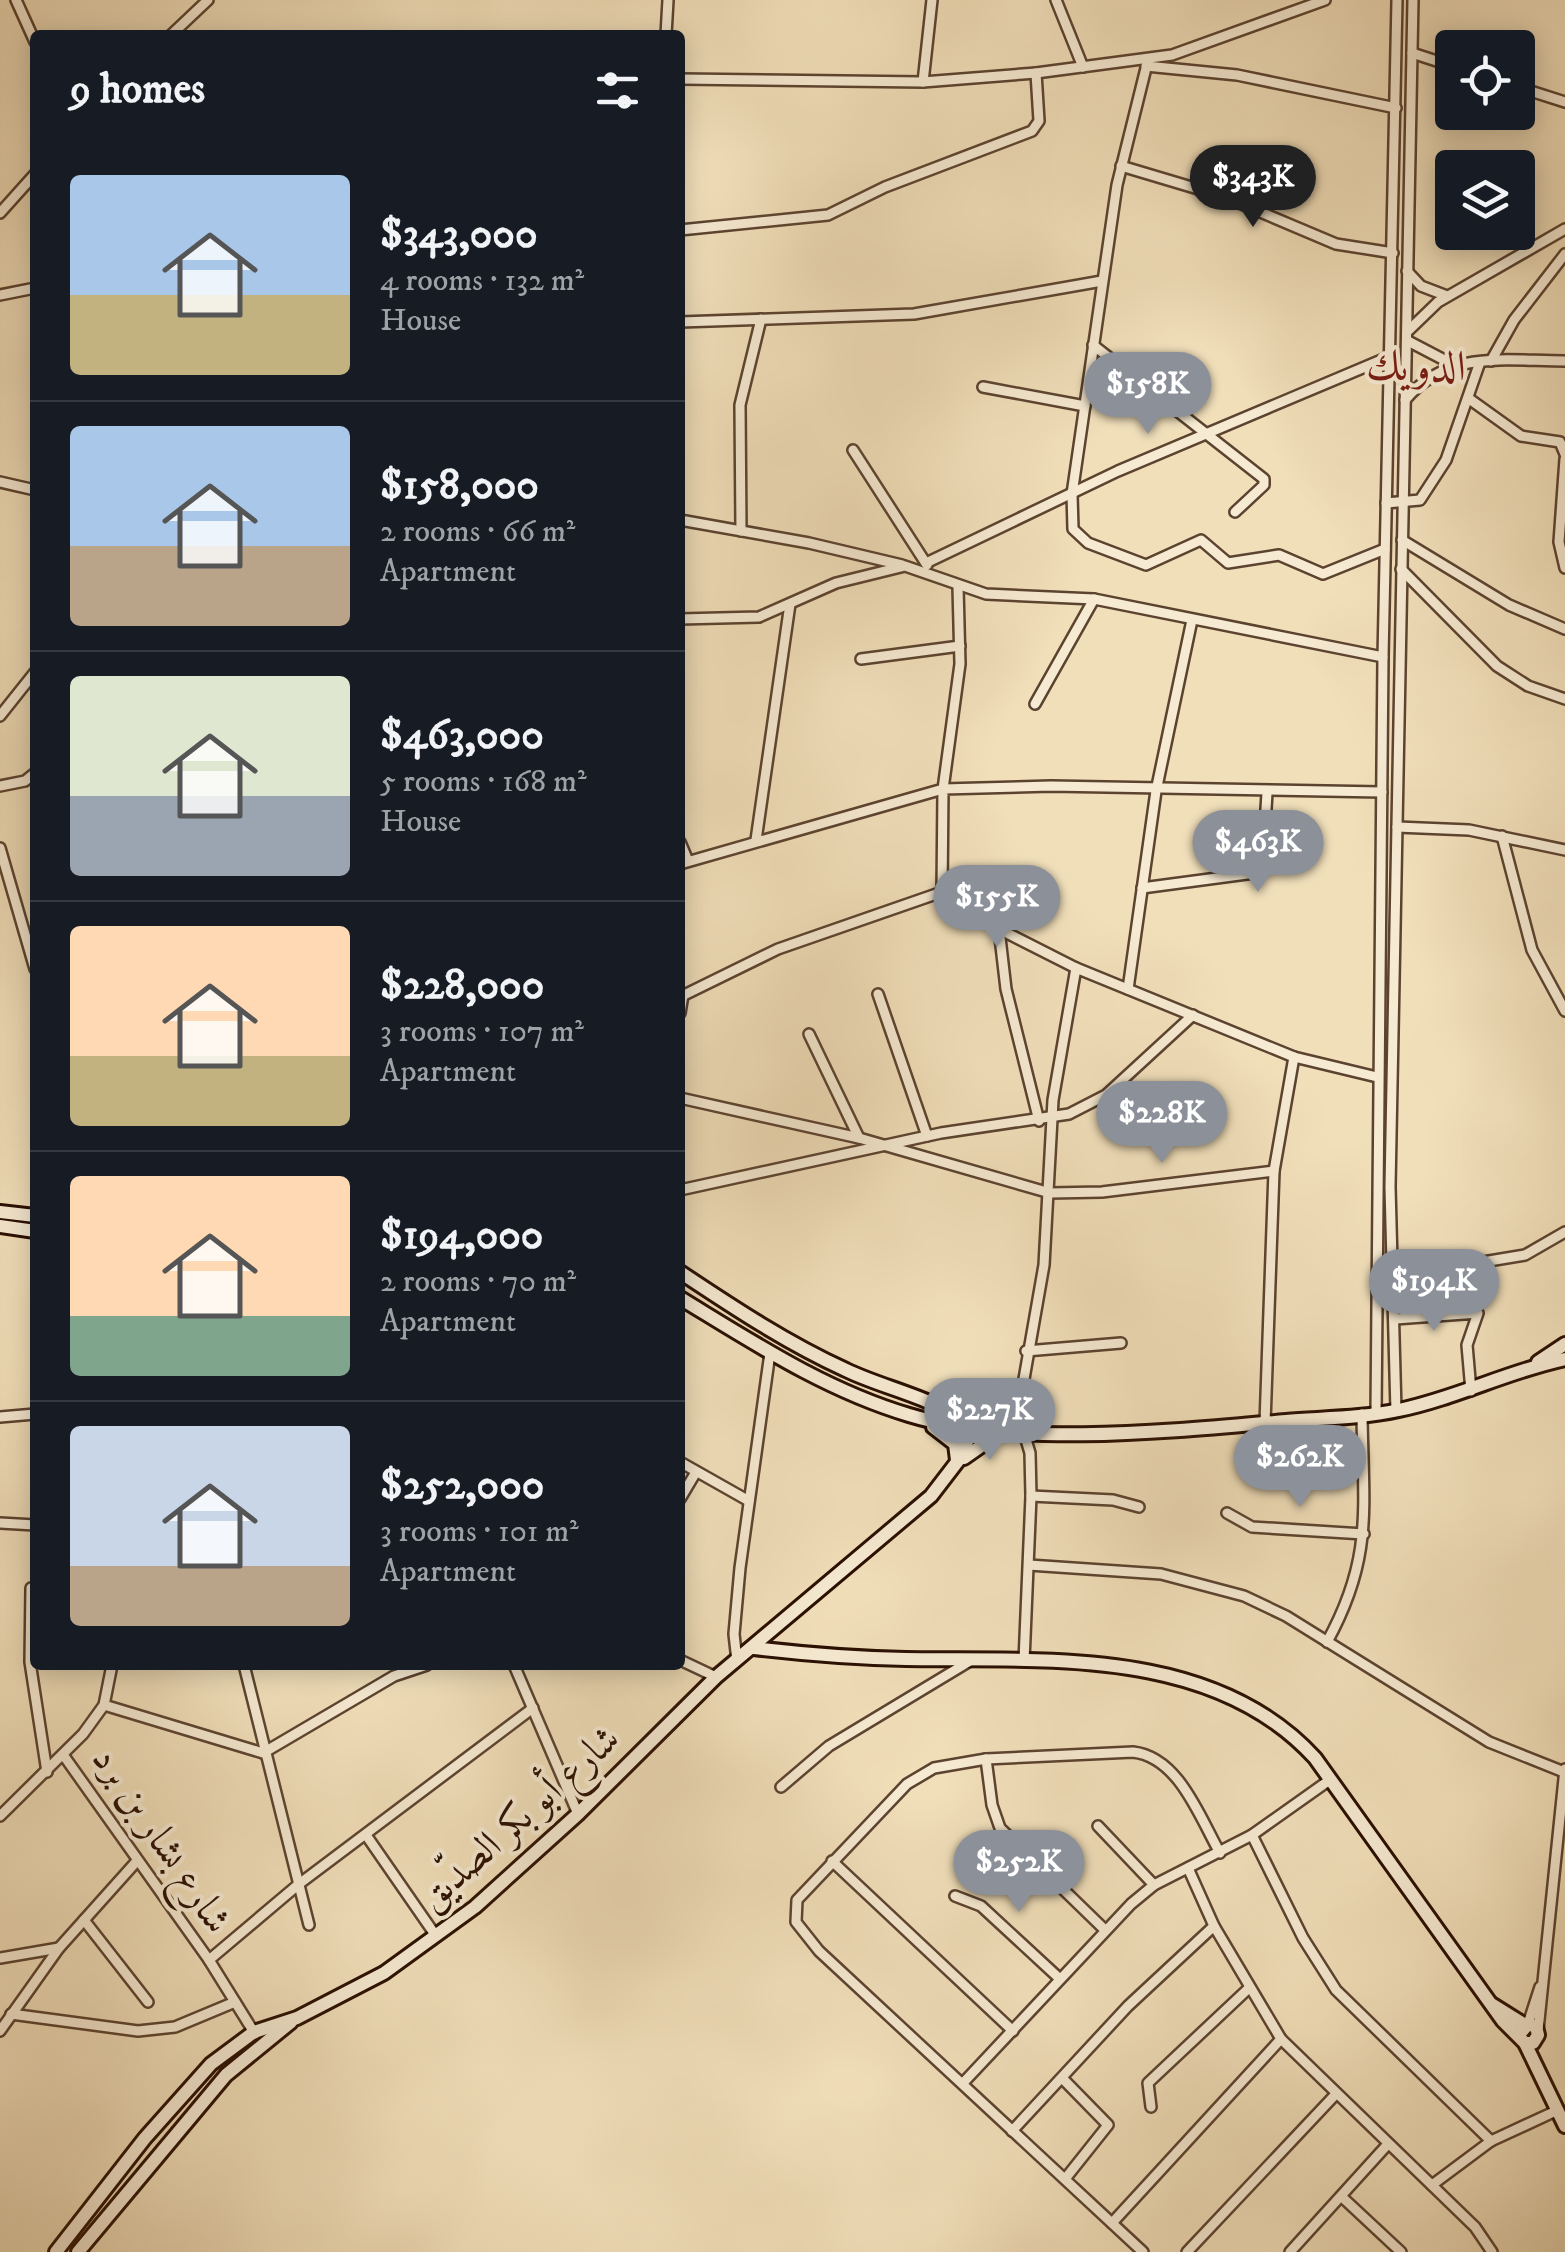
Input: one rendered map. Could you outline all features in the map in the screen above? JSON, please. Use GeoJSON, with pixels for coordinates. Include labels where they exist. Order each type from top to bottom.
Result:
{"type":"FeatureCollection","features":[{"type":"Feature","properties":{"kind":"street"},"geometry":{"type":"LineString","coordinates":[[16,0],[30,31]]}},
{"type":"Feature","properties":{"kind":"street"},"geometry":{"type":"LineString","coordinates":[[176,30],[208,0]]}},
{"type":"Feature","properties":{"kind":"street"},"geometry":{"type":"LineString","coordinates":[[666,30],[668,0]]}},
{"type":"Feature","properties":{"kind":"street"},"geometry":{"type":"LineString","coordinates":[[923,82],[932,0]]}},
{"type":"Feature","properties":{"kind":"street"},"geometry":{"type":"LineString","coordinates":[[1056,0],[1083,67]]}},
{"type":"Feature","properties":{"kind":"street"},"geometry":{"type":"LineString","coordinates":[[1147,63],[1324,0]]}},
{"type":"Feature","properties":{"kind":"street"},"geometry":{"type":"LineString","coordinates":[[1326,1642],[1354,1589],[1364,1534],[1378,1036],[1396,0]]}},
{"type":"Feature","properties":{"kind":"street"},"geometry":{"type":"LineString","coordinates":[[1396,1411],[1392,1036],[1413,0]]}},
{"type":"Feature","properties":{"kind":"street"},"geometry":{"type":"LineString","coordinates":[[1412,53],[1435,60]]}},
{"type":"Feature","properties":{"kind":"street"},"geometry":{"type":"LineString","coordinates":[[685,79],[923,82],[1147,63],[1237,74],[1396,108]]}},
{"type":"Feature","properties":{"kind":"street"},"geometry":{"type":"LineString","coordinates":[[1147,63],[1121,166],[1102,282],[1072,494],[1072,523],[1078,537],[1146,565],[1201,540],[1228,564],[1279,555],[1323,574],[1385,549]]}},
{"type":"Feature","properties":{"kind":"street"},"geometry":{"type":"LineString","coordinates":[[685,230],[828,216],[885,187],[1028,133],[1038,121],[1036,73]]}},
{"type":"Feature","properties":{"kind":"street"},"geometry":{"type":"LineString","coordinates":[[1535,92],[1565,102]]}},
{"type":"Feature","properties":{"kind":"street"},"geometry":{"type":"LineString","coordinates":[[1121,166],[1225,197],[1336,244],[1392,253]]}},
{"type":"Feature","properties":{"kind":"street"},"geometry":{"type":"LineString","coordinates":[[0,212],[30,179]]}},
{"type":"Feature","properties":{"kind":"street"},"geometry":{"type":"LineString","coordinates":[[1408,336],[1427,310],[1565,229]]}},
{"type":"Feature","properties":{"kind":"street"},"geometry":{"type":"LineString","coordinates":[[1393,230],[1408,232]]}},
{"type":"Feature","properties":{"kind":"street"},"geometry":{"type":"LineString","coordinates":[[1386,503],[1422,498],[1436,478],[1485,362],[1565,254]]}},
{"type":"Feature","properties":{"kind":"street"},"geometry":{"type":"LineString","coordinates":[[1408,271],[1430,291],[1450,296]]}},
{"type":"Feature","properties":{"kind":"street"},"geometry":{"type":"LineString","coordinates":[[685,322],[820,320],[944,310],[1102,282]]}},
{"type":"Feature","properties":{"kind":"street"},"geometry":{"type":"LineString","coordinates":[[0,295],[30,289]]}},
{"type":"Feature","properties":{"kind":"street"},"geometry":{"type":"LineString","coordinates":[[741,531],[740,405],[761,319]]}},
{"type":"Feature","properties":{"kind":"street"},"geometry":{"type":"LineString","coordinates":[[1408,336],[1454,365]]}},
{"type":"Feature","properties":{"kind":"street"},"geometry":{"type":"LineString","coordinates":[[1093,345],[1264,479],[1264,485],[1236,512]]}},
{"type":"Feature","properties":{"kind":"street"},"geometry":{"type":"LineString","coordinates":[[926,563],[1072,494],[1390,356]]}},
{"type":"Feature","properties":{"kind":"street"},"geometry":{"type":"LineString","coordinates":[[1405,400],[1429,375],[1454,365],[1565,362]]}},
{"type":"Feature","properties":{"kind":"street"},"geometry":{"type":"LineString","coordinates":[[983,387],[1085,406]]}},
{"type":"Feature","properties":{"kind":"street"},"geometry":{"type":"LineString","coordinates":[[1468,398],[1521,436],[1560,442],[1565,459],[1560,550],[1565,568]]}},
{"type":"Feature","properties":{"kind":"street"},"geometry":{"type":"LineString","coordinates":[[853,450],[936,578]]}},
{"type":"Feature","properties":{"kind":"street"},"geometry":{"type":"LineString","coordinates":[[0,482],[30,489]]}},
{"type":"Feature","properties":{"kind":"street"},"geometry":{"type":"LineString","coordinates":[[685,521],[904,566],[958,587],[1002,597],[1094,599],[1382,657]]}},
{"type":"Feature","properties":{"kind":"street"},"geometry":{"type":"LineString","coordinates":[[1402,540],[1509,605],[1565,629]]}},
{"type":"Feature","properties":{"kind":"street"},"geometry":{"type":"LineString","coordinates":[[685,620],[748,620],[836,583],[904,566]]}},
{"type":"Feature","properties":{"kind":"street"},"geometry":{"type":"LineString","coordinates":[[1402,569],[1497,666],[1516,680],[1565,699]]}},
{"type":"Feature","properties":{"kind":"street"},"geometry":{"type":"LineString","coordinates":[[942,892],[943,789],[960,646],[958,587]]}},
{"type":"Feature","properties":{"kind":"street"},"geometry":{"type":"LineString","coordinates":[[1035,704],[1094,599]]}},
{"type":"Feature","properties":{"kind":"street"},"geometry":{"type":"LineString","coordinates":[[756,840],[790,604]]}},
{"type":"Feature","properties":{"kind":"street"},"geometry":{"type":"LineString","coordinates":[[1128,989],[1156,791],[1192,620]]}},
{"type":"Feature","properties":{"kind":"street"},"geometry":{"type":"LineString","coordinates":[[861,660],[960,646]]}},
{"type":"Feature","properties":{"kind":"street"},"geometry":{"type":"LineString","coordinates":[[0,716],[30,678]]}},
{"type":"Feature","properties":{"kind":"street"},"geometry":{"type":"LineString","coordinates":[[0,786],[30,778]]}},
{"type":"Feature","properties":{"kind":"street"},"geometry":{"type":"LineString","coordinates":[[685,862],[943,789],[1036,786],[1382,792]]}},
{"type":"Feature","properties":{"kind":"street"},"geometry":{"type":"LineString","coordinates":[[1142,888],[1262,872],[1267,793]]}},
{"type":"Feature","properties":{"kind":"street"},"geometry":{"type":"LineString","coordinates":[[1397,826],[1502,836],[1565,850]]}},
{"type":"Feature","properties":{"kind":"street"},"geometry":{"type":"LineString","coordinates":[[1502,836],[1532,950],[1565,1011]]}},
{"type":"Feature","properties":{"kind":"street"},"geometry":{"type":"LineString","coordinates":[[0,848],[30,952]]}},
{"type":"Feature","properties":{"kind":"street"},"geometry":{"type":"LineString","coordinates":[[942,892],[999,930],[1076,968],[1294,1057],[1377,1077]]}},
{"type":"Feature","properties":{"kind":"street"},"geometry":{"type":"LineString","coordinates":[[685,995],[778,949],[942,892]]}},
{"type":"Feature","properties":{"kind":"street"},"geometry":{"type":"LineString","coordinates":[[999,930],[1006,989],[1038,1121]]}},
{"type":"Feature","properties":{"kind":"street"},"geometry":{"type":"LineString","coordinates":[[1024,1662],[1030,1564],[1030,1453],[1018,1413],[1026,1350],[1044,1265],[1052,1120],[1076,968]]}},
{"type":"Feature","properties":{"kind":"street"},"geometry":{"type":"LineString","coordinates":[[878,994],[927,1136]]}},
{"type":"Feature","properties":{"kind":"street"},"geometry":{"type":"LineString","coordinates":[[685,1189],[927,1136],[1052,1120],[1106,1096],[1193,1016]]}},
{"type":"Feature","properties":{"kind":"street"},"geometry":{"type":"LineString","coordinates":[[808,1034],[859,1138]]}},
{"type":"Feature","properties":{"kind":"street"},"geometry":{"type":"LineString","coordinates":[[1378,1036],[1392,1036]]}},
{"type":"Feature","properties":{"kind":"street"},"geometry":{"type":"LineString","coordinates":[[1265,1423],[1274,1172],[1294,1057]]}},
{"type":"Feature","properties":{"kind":"street"},"geometry":{"type":"LineString","coordinates":[[685,1099],[859,1138],[1050,1193],[1274,1172]]}},
{"type":"Feature","properties":{"kind":"street"},"geometry":{"type":"LineString","coordinates":[[0,1212],[30,1215]]}},
{"type":"Feature","properties":{"kind":"street"},"geometry":{"type":"LineString","coordinates":[[0,1226],[30,1229]]}},
{"type":"Feature","properties":{"kind":"street"},"geometry":{"type":"LineString","coordinates":[[1393,1277],[1526,1255],[1565,1232]]}},
{"type":"Feature","properties":{"kind":"street"},"geometry":{"type":"LineString","coordinates":[[685,1275],[794,1345],[872,1382],[955,1413],[971,1427]]}},
{"type":"Feature","properties":{"kind":"street"},"geometry":{"type":"LineString","coordinates":[[685,1301],[770,1353],[851,1395],[907,1415],[950,1438],[958,1450],[955,1467]]}},
{"type":"Feature","properties":{"kind":"street"},"geometry":{"type":"LineString","coordinates":[[1395,1319],[1478,1313],[1467,1346],[1471,1391]]}},
{"type":"Feature","properties":{"kind":"street"},"geometry":{"type":"LineString","coordinates":[[1026,1350],[1120,1343]]}},
{"type":"Feature","properties":{"kind":"street"},"geometry":{"type":"LineString","coordinates":[[907,1415],[1004,1430],[1115,1432],[1369,1414],[1396,1411],[1471,1391],[1536,1364],[1565,1344]]}},
{"type":"Feature","properties":{"kind":"street"},"geometry":{"type":"LineString","coordinates":[[737,1661],[734,1634],[748,1501],[770,1353]]}},
{"type":"Feature","properties":{"kind":"street"},"geometry":{"type":"LineString","coordinates":[[1536,1364],[1565,1359]]}},
{"type":"Feature","properties":{"kind":"street"},"geometry":{"type":"LineString","coordinates":[[0,1418],[30,1415]]}},
{"type":"Feature","properties":{"kind":"street","name":"شارع أبو بكر الصدّيق"},"geometry":{"type":"LineString","coordinates":[[56,2252],[211,2064],[254,2032],[297,2018],[384,1973],[506,1880],[716,1678],[932,1496],[955,1467],[971,1427]]}},
{"type":"Feature","properties":{"kind":"street"},"geometry":{"type":"LineString","coordinates":[[955,1467],[976,1447],[1004,1430]]}},
{"type":"Feature","properties":{"kind":"street"},"geometry":{"type":"LineString","coordinates":[[685,1465],[748,1501]]}},
{"type":"Feature","properties":{"kind":"street"},"geometry":{"type":"LineString","coordinates":[[685,1491],[696,1472]]}},
{"type":"Feature","properties":{"kind":"street"},"geometry":{"type":"LineString","coordinates":[[1031,1496],[1121,1501],[1139,1507]]}},
{"type":"Feature","properties":{"kind":"street"},"geometry":{"type":"LineString","coordinates":[[1228,1513],[1252,1526],[1364,1534]]}},
{"type":"Feature","properties":{"kind":"street"},"geometry":{"type":"LineString","coordinates":[[0,1523],[30,1526]]}},
{"type":"Feature","properties":{"kind":"street"},"geometry":{"type":"LineString","coordinates":[[1030,1564],[1199,1582],[1244,1596],[1489,1742],[1565,1770],[1544,1975],[1528,2033]]}},
{"type":"Feature","properties":{"kind":"street"},"geometry":{"type":"LineString","coordinates":[[754,1648],[858,1658],[972,1659],[1125,1668],[1206,1686],[1284,1728],[1331,1779],[1492,2004],[1528,2033],[1565,2126]]}},
{"type":"Feature","properties":{"kind":"street"},"geometry":{"type":"LineString","coordinates":[[781,1787],[829,1746],[972,1659]]}},
{"type":"Feature","properties":{"kind":"street"},"geometry":{"type":"LineString","coordinates":[[685,1662],[716,1678]]}},
{"type":"Feature","properties":{"kind":"street"},"geometry":{"type":"LineString","coordinates":[[31,1670],[46,1772]]}},
{"type":"Feature","properties":{"kind":"street","name":"شارع بشار بن برد"},"geometry":{"type":"LineString","coordinates":[[111,1670],[104,1705],[64,1756],[209,1960],[261,2046]]}},
{"type":"Feature","properties":{"kind":"street"},"geometry":{"type":"LineString","coordinates":[[245,1670],[263,1753],[310,1925]]}},
{"type":"Feature","properties":{"kind":"street"},"geometry":{"type":"LineString","coordinates":[[104,1705],[263,1753],[393,1670]]}},
{"type":"Feature","properties":{"kind":"street"},"geometry":{"type":"LineString","coordinates":[[516,1670],[578,1814]]}},
{"type":"Feature","properties":{"kind":"street"},"geometry":{"type":"LineString","coordinates":[[209,1960],[299,1884],[533,1708]]}},
{"type":"Feature","properties":{"kind":"street"},"geometry":{"type":"LineString","coordinates":[[1143,2252],[800,1930],[797,1900],[919,1775],[949,1764],[986,1759],[1132,1752],[1152,1757],[1175,1776],[1220,1853]]}},
{"type":"Feature","properties":{"kind":"street"},"geometry":{"type":"LineString","coordinates":[[0,1816],[64,1756]]}},
{"type":"Feature","properties":{"kind":"street"},"geometry":{"type":"LineString","coordinates":[[986,1759],[992,1805],[1000,1828],[1105,1930]]}},
{"type":"Feature","properties":{"kind":"street"},"geometry":{"type":"LineString","coordinates":[[963,2083],[1105,1930],[1154,1886],[1252,1834],[1331,1779]]}},
{"type":"Feature","properties":{"kind":"street"},"geometry":{"type":"LineString","coordinates":[[1098,1826],[1154,1886]]}},
{"type":"Feature","properties":{"kind":"street"},"geometry":{"type":"LineString","coordinates":[[366,1834],[436,1936]]}},
{"type":"Feature","properties":{"kind":"street"},"geometry":{"type":"LineString","coordinates":[[1252,1834],[1303,1938],[1336,1990],[1491,2141]]}},
{"type":"Feature","properties":{"kind":"street"},"geometry":{"type":"LineString","coordinates":[[832,1861],[1013,2031]]}},
{"type":"Feature","properties":{"kind":"street"},"geometry":{"type":"LineString","coordinates":[[0,2031],[59,1948],[136,1862]]}},
{"type":"Feature","properties":{"kind":"street"},"geometry":{"type":"LineString","coordinates":[[1188,1868],[1214,1926],[1281,2039],[1475,2227],[1492,2252]]}},
{"type":"Feature","properties":{"kind":"street"},"geometry":{"type":"LineString","coordinates":[[955,1896],[981,1906],[1060,1979]]}},
{"type":"Feature","properties":{"kind":"street"},"geometry":{"type":"LineString","coordinates":[[84,1920],[148,2002]]}},
{"type":"Feature","properties":{"kind":"street"},"geometry":{"type":"LineString","coordinates":[[1012,2131],[1064,2080],[1128,2006],[1214,1926]]}},
{"type":"Feature","properties":{"kind":"street"},"geometry":{"type":"LineString","coordinates":[[0,1958],[59,1948]]}},
{"type":"Feature","properties":{"kind":"street"},"geometry":{"type":"LineString","coordinates":[[1151,2108],[1148,2083],[1250,1988]]}},
{"type":"Feature","properties":{"kind":"street"},"geometry":{"type":"LineString","coordinates":[[10,2014],[138,2031],[175,2027],[235,2002]]}},
{"type":"Feature","properties":{"kind":"street","name":"شارع أبو بكر الصدّيق"},"geometry":{"type":"LineString","coordinates":[[78,2252],[202,2100],[297,2018]]}},
{"type":"Feature","properties":{"kind":"street"},"geometry":{"type":"LineString","coordinates":[[1112,2223],[1281,2039]]}},
{"type":"Feature","properties":{"kind":"street"},"geometry":{"type":"LineString","coordinates":[[1064,2080],[1108,2125],[1065,2179]]}},
{"type":"Feature","properties":{"kind":"street"},"geometry":{"type":"LineString","coordinates":[[1187,2252],[1335,2095]]}},
{"type":"Feature","properties":{"kind":"street"},"geometry":{"type":"LineString","coordinates":[[1432,2184],[1491,2141],[1558,2110]]}},
{"type":"Feature","properties":{"kind":"street"},"geometry":{"type":"LineString","coordinates":[[1290,2252],[1388,2144]]}},
{"type":"Feature","properties":{"kind":"street"},"geometry":{"type":"LineString","coordinates":[[1342,2197],[1402,2252]]}},
{"type":"Feature","properties":{"kind":"street"},"geometry":{"type":"LineString","coordinates":[[1299,2242],[1309,2252]]}},
{"type":"Feature","properties":{"kind":"district","name":"الدويك"},"geometry":{"type":"Point","coordinates":[1416,365]}}]}
